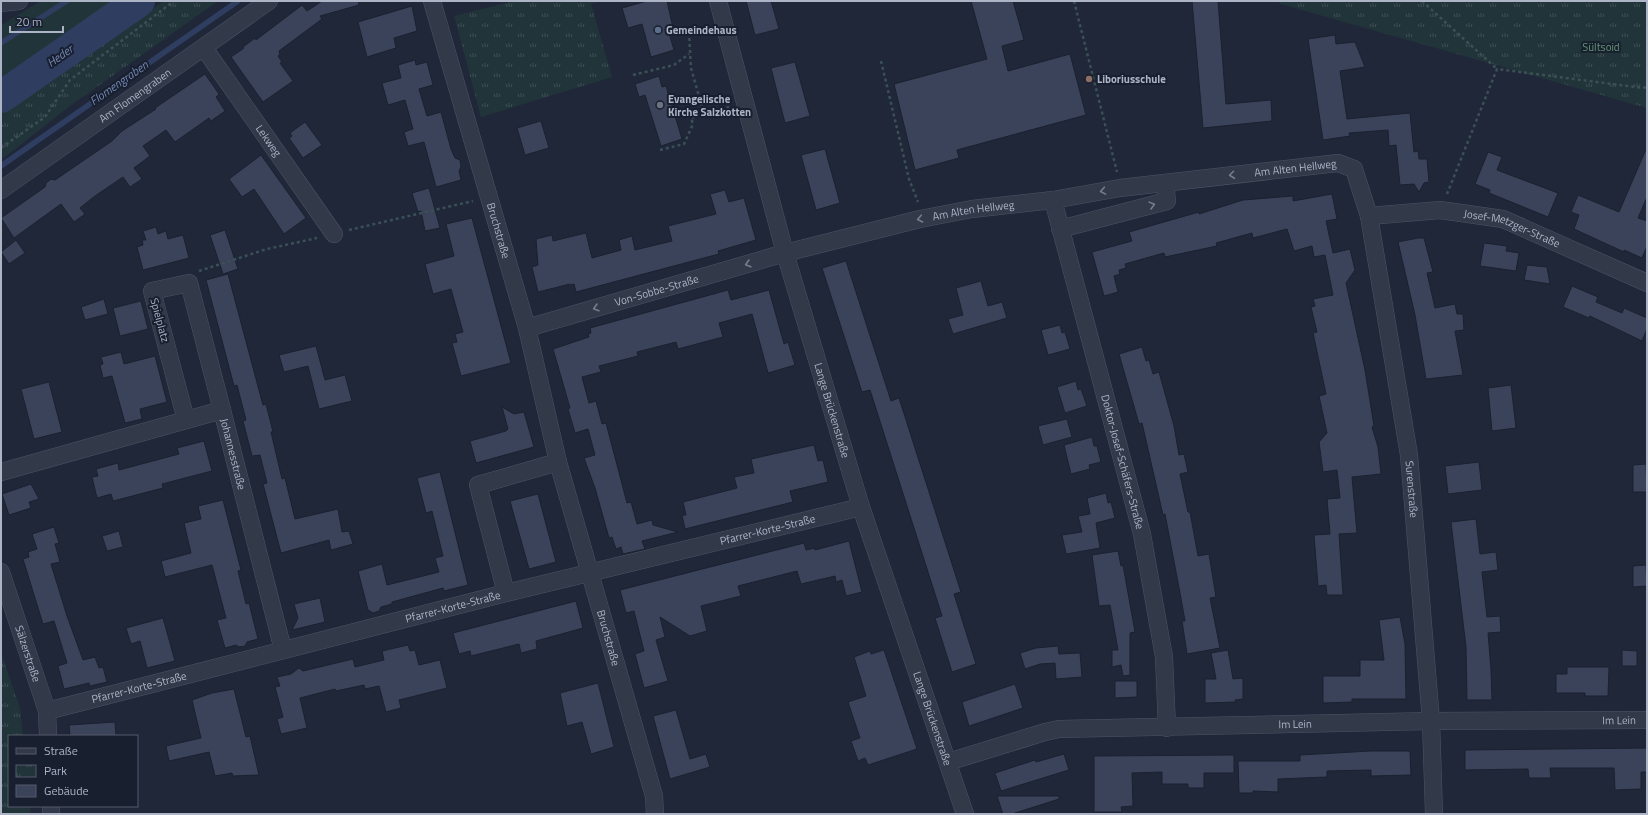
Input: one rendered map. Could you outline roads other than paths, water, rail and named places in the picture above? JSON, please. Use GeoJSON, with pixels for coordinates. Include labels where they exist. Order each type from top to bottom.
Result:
{"type":"FeatureCollection","features":[{"type":"Feature","properties":{"kind":"street"},"geometry":{"type":"LineString","coordinates":[[1,3],[19,1]]}},
{"type":"Feature","properties":{"kind":"street","name":"Am Flomengraben"},"geometry":{"type":"LineString","coordinates":[[1,190],[204,48],[268,1]]}},
{"type":"Feature","properties":{"kind":"street","name":"Bruchstraße"},"geometry":{"type":"LineString","coordinates":[[432,1],[528,328],[558,462],[654,796],[655,814]]}},
{"type":"Feature","properties":{"kind":"street","name":"Lange Brückenstraße"},"geometry":{"type":"LineString","coordinates":[[718,1],[785,253],[861,507],[965,814]]}},
{"type":"Feature","properties":{"kind":"street","name":"Lekweg"},"geometry":{"type":"LineString","coordinates":[[204,48],[334,234]]}},
{"type":"Feature","properties":{"kind":"street","name":"Am Alten Hellweg"},"geometry":{"type":"LineString","coordinates":[[785,253],[927,218],[972,210],[1053,200],[1120,188],[1338,163],[1354,169]]}},
{"type":"Feature","properties":{"kind":"street","name":"Surenstraße"},"geometry":{"type":"LineString","coordinates":[[1354,169],[1369,216],[1409,455],[1431,721],[1434,814]]}},
{"type":"Feature","properties":{"kind":"street"},"geometry":{"type":"LineString","coordinates":[[1060,229],[1167,201],[1165,183]]}},
{"type":"Feature","properties":{"kind":"street","name":"Doktor-Josef-Schäfers-Straße"},"geometry":{"type":"LineString","coordinates":[[1053,200],[1142,534],[1164,657],[1167,728]]}},
{"type":"Feature","properties":{"kind":"street","name":"Josef-Metzger-Straße"},"geometry":{"type":"LineString","coordinates":[[1369,216],[1440,210],[1503,219],[1647,283]]}},
{"type":"Feature","properties":{"kind":"street","name":"Von-Sobbe-Straße"},"geometry":{"type":"LineString","coordinates":[[528,328],[785,253]]}},
{"type":"Feature","properties":{"kind":"street","name":"Spielplatz"},"geometry":{"type":"LineString","coordinates":[[186,420],[152,292],[189,283],[222,410]]}},
{"type":"Feature","properties":{"kind":"street","name":"Johannesstraße"},"geometry":{"type":"LineString","coordinates":[[1,472],[222,410],[283,650]]}},
{"type":"Feature","properties":{"kind":"street"},"geometry":{"type":"LineString","coordinates":[[506,593],[478,485],[558,462]]}},
{"type":"Feature","properties":{"kind":"street","name":"Pfarrer-Korte-Straße"},"geometry":{"type":"LineString","coordinates":[[47,711],[506,593],[861,507]]}},
{"type":"Feature","properties":{"kind":"street","name":"Sälzerstraße"},"geometry":{"type":"LineString","coordinates":[[1,572],[47,711],[48,735]]}},
{"type":"Feature","properties":{"kind":"street","name":"Im Lein"},"geometry":{"type":"LineString","coordinates":[[948,762],[1059,729],[1167,728],[1431,721],[1647,720]]}},
{"type":"Feature","properties":{"kind":"waterway"},"geometry":{"type":"LineString","coordinates":[[1,43],[67,1]]}},
{"type":"Feature","properties":{"kind":"waterway","name":"Heder"},"geometry":{"type":"LineString","coordinates":[[1,97],[139,1]]}},
{"type":"Feature","properties":{"kind":"waterway","name":"Flomengraben"},"geometry":{"type":"LineString","coordinates":[[1,166],[238,1]]}},
{"type":"Feature","properties":{"kind":"place","name":"Gemeindehaus"},"geometry":{"type":"Point","coordinates":[658,30]}},
{"type":"Feature","properties":{"kind":"place","name":"Liboriusschule"},"geometry":{"type":"Point","coordinates":[1089,79]}},
{"type":"Feature","properties":{"kind":"place","name":"Evangelische Kirche Salzkotten"},"geometry":{"type":"Point","coordinates":[660,105]}},
{"type":"Feature","properties":{"kind":"park label","name":"Sültsoid"},"geometry":{"type":"Point","coordinates":[1601,47]}}]}
